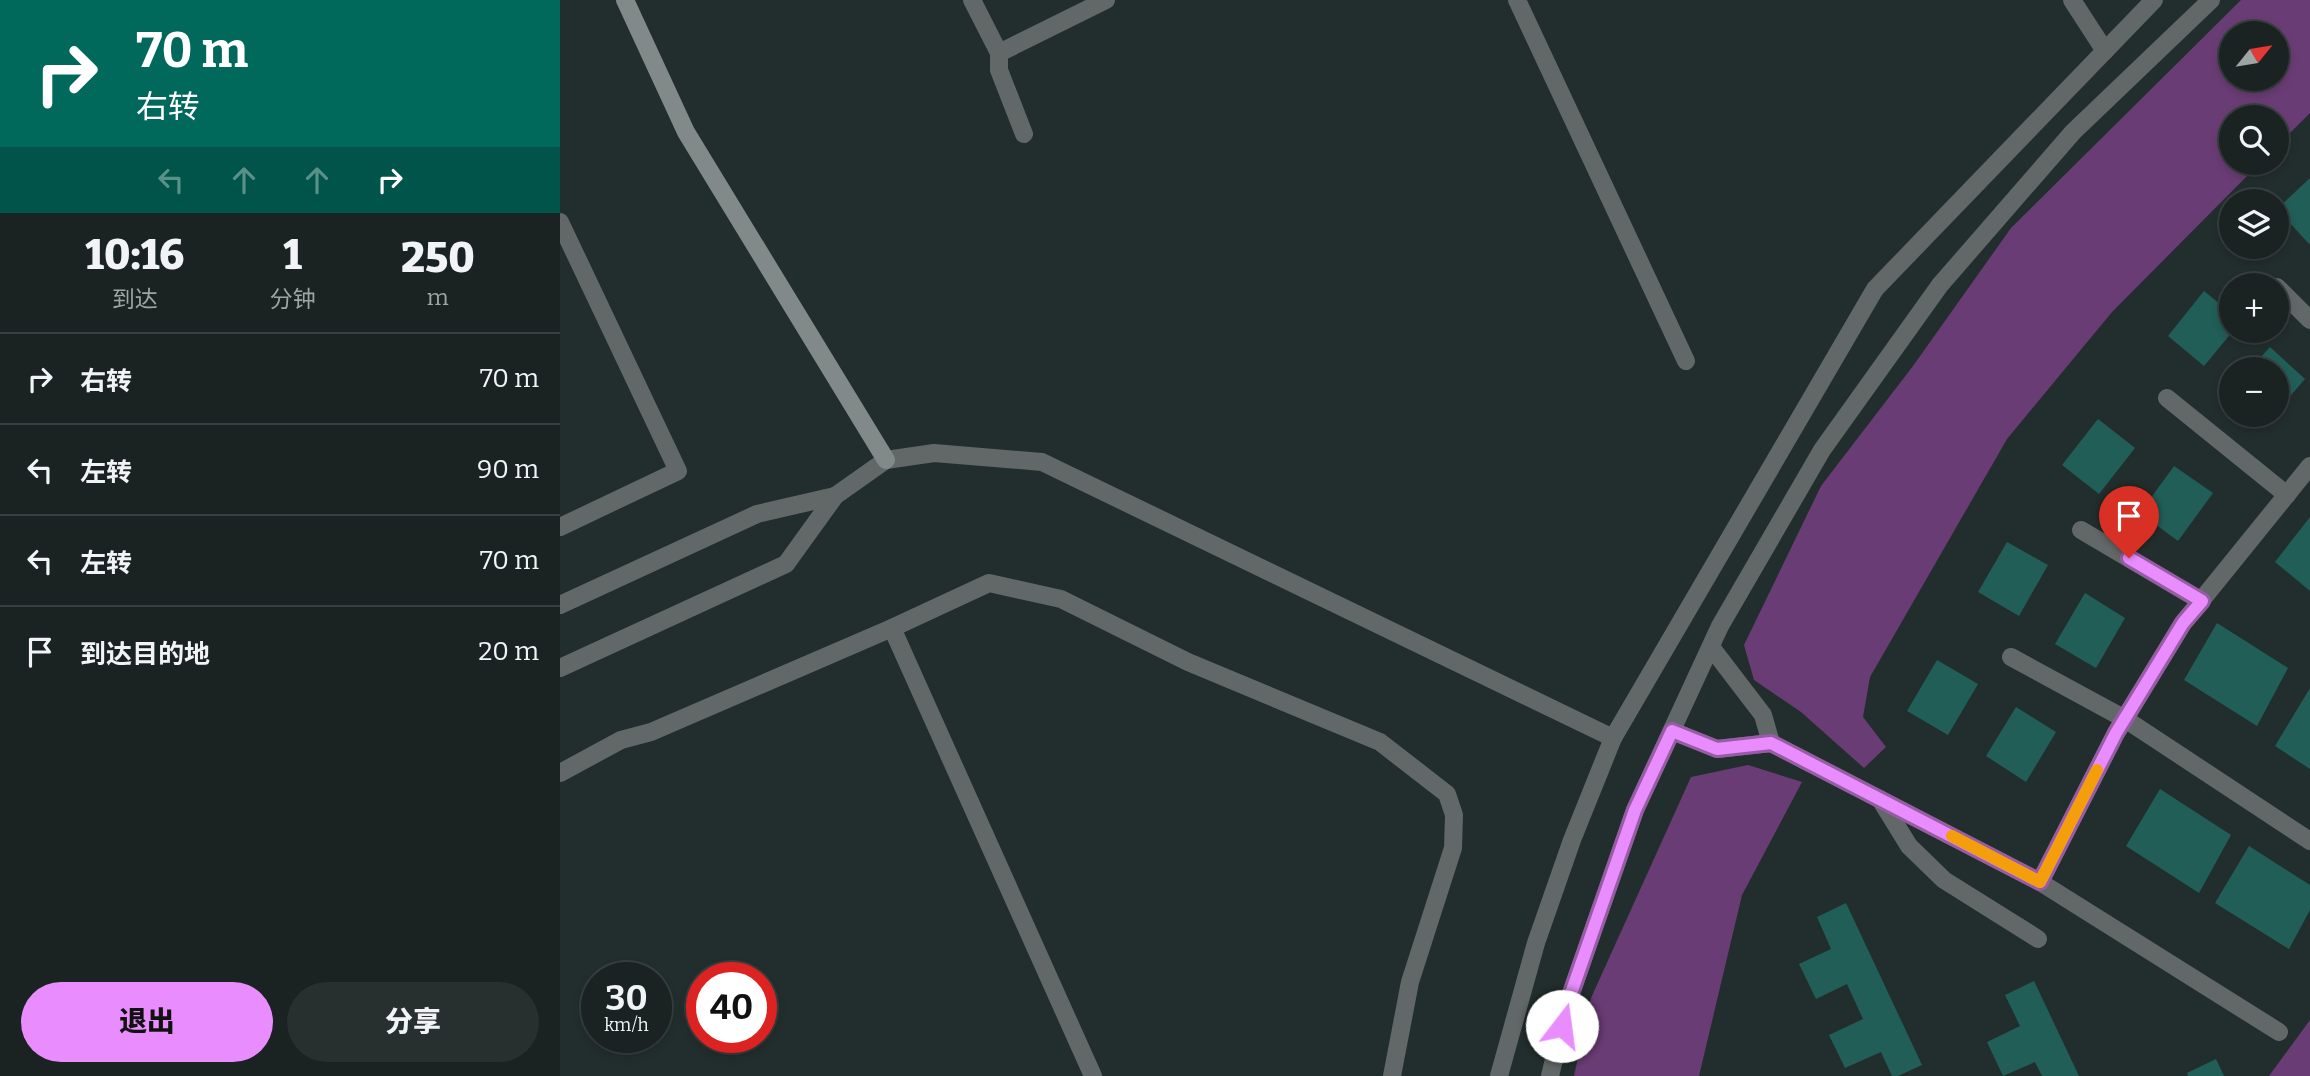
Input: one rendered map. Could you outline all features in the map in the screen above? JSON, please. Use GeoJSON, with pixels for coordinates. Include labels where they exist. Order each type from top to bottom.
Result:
{"type":"FeatureCollection","features":[{"type":"Feature","properties":{"kind":"main road"},"geometry":{"type":"LineString","coordinates":[[625,0],[686,132],[887,460]]}},
{"type":"Feature","properties":{"kind":"street"},"geometry":{"type":"LineString","coordinates":[[972,0],[999,53],[999,71],[1024,135]]}},
{"type":"Feature","properties":{"kind":"street"},"geometry":{"type":"LineString","coordinates":[[999,53],[1106,0]]}},
{"type":"Feature","properties":{"kind":"street"},"geometry":{"type":"LineString","coordinates":[[1517,0],[1686,361]]}},
{"type":"Feature","properties":{"kind":"street"},"geometry":{"type":"LineString","coordinates":[[2072,0],[2105,51]]}},
{"type":"Feature","properties":{"kind":"street"},"geometry":{"type":"LineString","coordinates":[[1499,1076],[1540,930],[1613,738],[1875,289],[2154,0]]}},
{"type":"Feature","properties":{"kind":"street"},"geometry":{"type":"LineString","coordinates":[[1550,1076],[1568,1002],[1635,810],[1720,626],[1822,450],[1940,285],[2074,132],[2211,0]]}},
{"type":"Feature","properties":{"kind":"street"},"geometry":{"type":"LineString","coordinates":[[560,222],[678,471],[560,527]]}},
{"type":"Feature","properties":{"kind":"street"},"geometry":{"type":"LineString","coordinates":[[2289,299],[2310,320]]}},
{"type":"Feature","properties":{"kind":"street"},"geometry":{"type":"LineString","coordinates":[[2167,398],[2287,495]]}},
{"type":"Feature","properties":{"kind":"street"},"geometry":{"type":"LineString","coordinates":[[560,668],[786,564],[835,496],[887,460],[934,453],[1042,462],[1613,738]]}},
{"type":"Feature","properties":{"kind":"street"},"geometry":{"type":"LineString","coordinates":[[2040,882],[2125,719],[2183,623],[2310,466]]}},
{"type":"Feature","properties":{"kind":"street"},"geometry":{"type":"LineString","coordinates":[[560,605],[757,514],[835,496]]}},
{"type":"Feature","properties":{"kind":"street"},"geometry":{"type":"LineString","coordinates":[[2081,530],[2202,601]]}},
{"type":"Feature","properties":{"kind":"street"},"geometry":{"type":"LineString","coordinates":[[560,773],[621,740],[651,732],[989,583],[1061,599],[1188,662],[1380,743],[1447,794],[1454,815],[1454,848],[1410,982],[1392,1076]]}},
{"type":"Feature","properties":{"kind":"street"},"geometry":{"type":"LineString","coordinates":[[892,628],[1091,1076]]}},
{"type":"Feature","properties":{"kind":"street"},"geometry":{"type":"LineString","coordinates":[[1711,647],[1763,715],[1771,743]]}},
{"type":"Feature","properties":{"kind":"street"},"geometry":{"type":"LineString","coordinates":[[2011,657],[2125,719],[2310,841]]}},
{"type":"Feature","properties":{"kind":"street"},"geometry":{"type":"LineString","coordinates":[[1672,731],[1717,749],[1771,743],[2040,882],[2279,1032]]}},
{"type":"Feature","properties":{"kind":"street"},"geometry":{"type":"LineString","coordinates":[[1880,800],[1909,846],[1944,880],[2038,939]]}},
{"type":"Feature","properties":{"kind":"shaded area"},"geometry":{"type":"Polygon","coordinates":[[[2241,0],[2310,0],[2310,113],[2289,134],[2289,105],[2219,105],[2219,175],[2248,175],[2234,189],[2219,189],[2219,204],[2112,312],[2007,439],[1870,677],[1863,717],[1886,747],[1864,768],[1801,712],[1754,680],[1744,645],[1821,486],[1913,366],[2011,228],[2219,22],[2219,91],[2289,91],[2289,21],[2220,21],[2241,0]]]}},
{"type":"Feature","properties":{"kind":"shaded area"},"geometry":{"type":"Polygon","coordinates":[[[1748,765],[1802,782],[1742,895],[1699,1076],[1574,1076],[1591,998],[1691,777],[1748,765]]]}},
{"type":"Feature","properties":{"kind":"shaded area"},"geometry":{"type":"Polygon","coordinates":[[[2310,1020],[2310,1076],[2269,1076],[2310,1020]]]}},
{"type":"Feature","properties":{"kind":"building"},"geometry":{"type":"Polygon","coordinates":[[[2310,178],[2309,244],[2289,222],[2289,198],[2310,178]]]}},
{"type":"Feature","properties":{"kind":"building"},"geometry":{"type":"Polygon","coordinates":[[[2204,291],[2219,303],[2219,343],[2223,343],[2204,366],[2168,336],[2204,291]]]}},
{"type":"Feature","properties":{"kind":"building"},"geometry":{"type":"Polygon","coordinates":[[[2270,347],[2281,357],[2261,357],[2270,347]]]}},
{"type":"Feature","properties":{"kind":"building"},"geometry":{"type":"Polygon","coordinates":[[[2289,364],[2305,379],[2289,397],[2289,364]]]}},
{"type":"Feature","properties":{"kind":"building"},"geometry":{"type":"Polygon","coordinates":[[[2098,419],[2135,448],[2099,494],[2062,465],[2098,419]]]}},
{"type":"Feature","properties":{"kind":"building"},"geometry":{"type":"Polygon","coordinates":[[[2174,466],[2213,493],[2178,541],[2140,513],[2174,466]]]}},
{"type":"Feature","properties":{"kind":"building"},"geometry":{"type":"Polygon","coordinates":[[[2310,517],[2310,591],[2275,562],[2310,517]]]}},
{"type":"Feature","properties":{"kind":"building"},"geometry":{"type":"Polygon","coordinates":[[[2007,542],[2048,565],[2019,616],[1978,592],[2007,542]]]}},
{"type":"Feature","properties":{"kind":"building"},"geometry":{"type":"Polygon","coordinates":[[[2085,593],[2125,618],[2096,668],[2055,644],[2085,593]]]}},
{"type":"Feature","properties":{"kind":"building"},"geometry":{"type":"Polygon","coordinates":[[[2217,623],[2288,668],[2257,726],[2184,680],[2217,623]]]}},
{"type":"Feature","properties":{"kind":"building"},"geometry":{"type":"Polygon","coordinates":[[[1937,660],[1978,684],[1948,735],[1907,711],[1937,660]]]}},
{"type":"Feature","properties":{"kind":"building"},"geometry":{"type":"Polygon","coordinates":[[[2310,688],[2310,769],[2275,746],[2310,688]]]}},
{"type":"Feature","properties":{"kind":"building"},"geometry":{"type":"Polygon","coordinates":[[[2016,707],[2056,732],[2026,782],[1986,756],[2016,707]]]}},
{"type":"Feature","properties":{"kind":"building"},"geometry":{"type":"Polygon","coordinates":[[[2160,789],[2231,835],[2199,893],[2126,846],[2160,789]]]}},
{"type":"Feature","properties":{"kind":"building"},"geometry":{"type":"Polygon","coordinates":[[[2249,846],[2310,885],[2310,910],[2289,949],[2215,903],[2249,846]]]}},
{"type":"Feature","properties":{"kind":"building"},"geometry":{"type":"Polygon","coordinates":[[[1846,903],[1922,1065],[1898,1076],[1892,1076],[1881,1052],[1845,1068],[1829,1035],[1863,1019],[1847,984],[1816,999],[1799,964],[1831,949],[1817,917],[1846,903]]]}},
{"type":"Feature","properties":{"kind":"building"},"geometry":{"type":"Polygon","coordinates":[[[2034,981],[2079,1076],[2042,1076],[2035,1062],[2003,1076],[1987,1042],[2020,1026],[2005,995],[2034,981]]]}},
{"type":"Feature","properties":{"kind":"building"},"geometry":{"type":"Polygon","coordinates":[[[2216,1059],[2224,1076],[2188,1076],[2187,1073],[2216,1059]]]}},
{"type":"Feature","properties":{"kind":"slow traffic"},"geometry":{"type":"LineString","coordinates":[[1952,836],[2040,882],[2097,770]]}},
{"type":"Feature","properties":{"kind":"route"},"geometry":{"type":"LineString","coordinates":[[1562,1026],[1635,810],[1672,731],[1717,749],[1771,743],[2040,882],[2116,733],[2183,623],[2202,601],[2129,558]]}}]}
